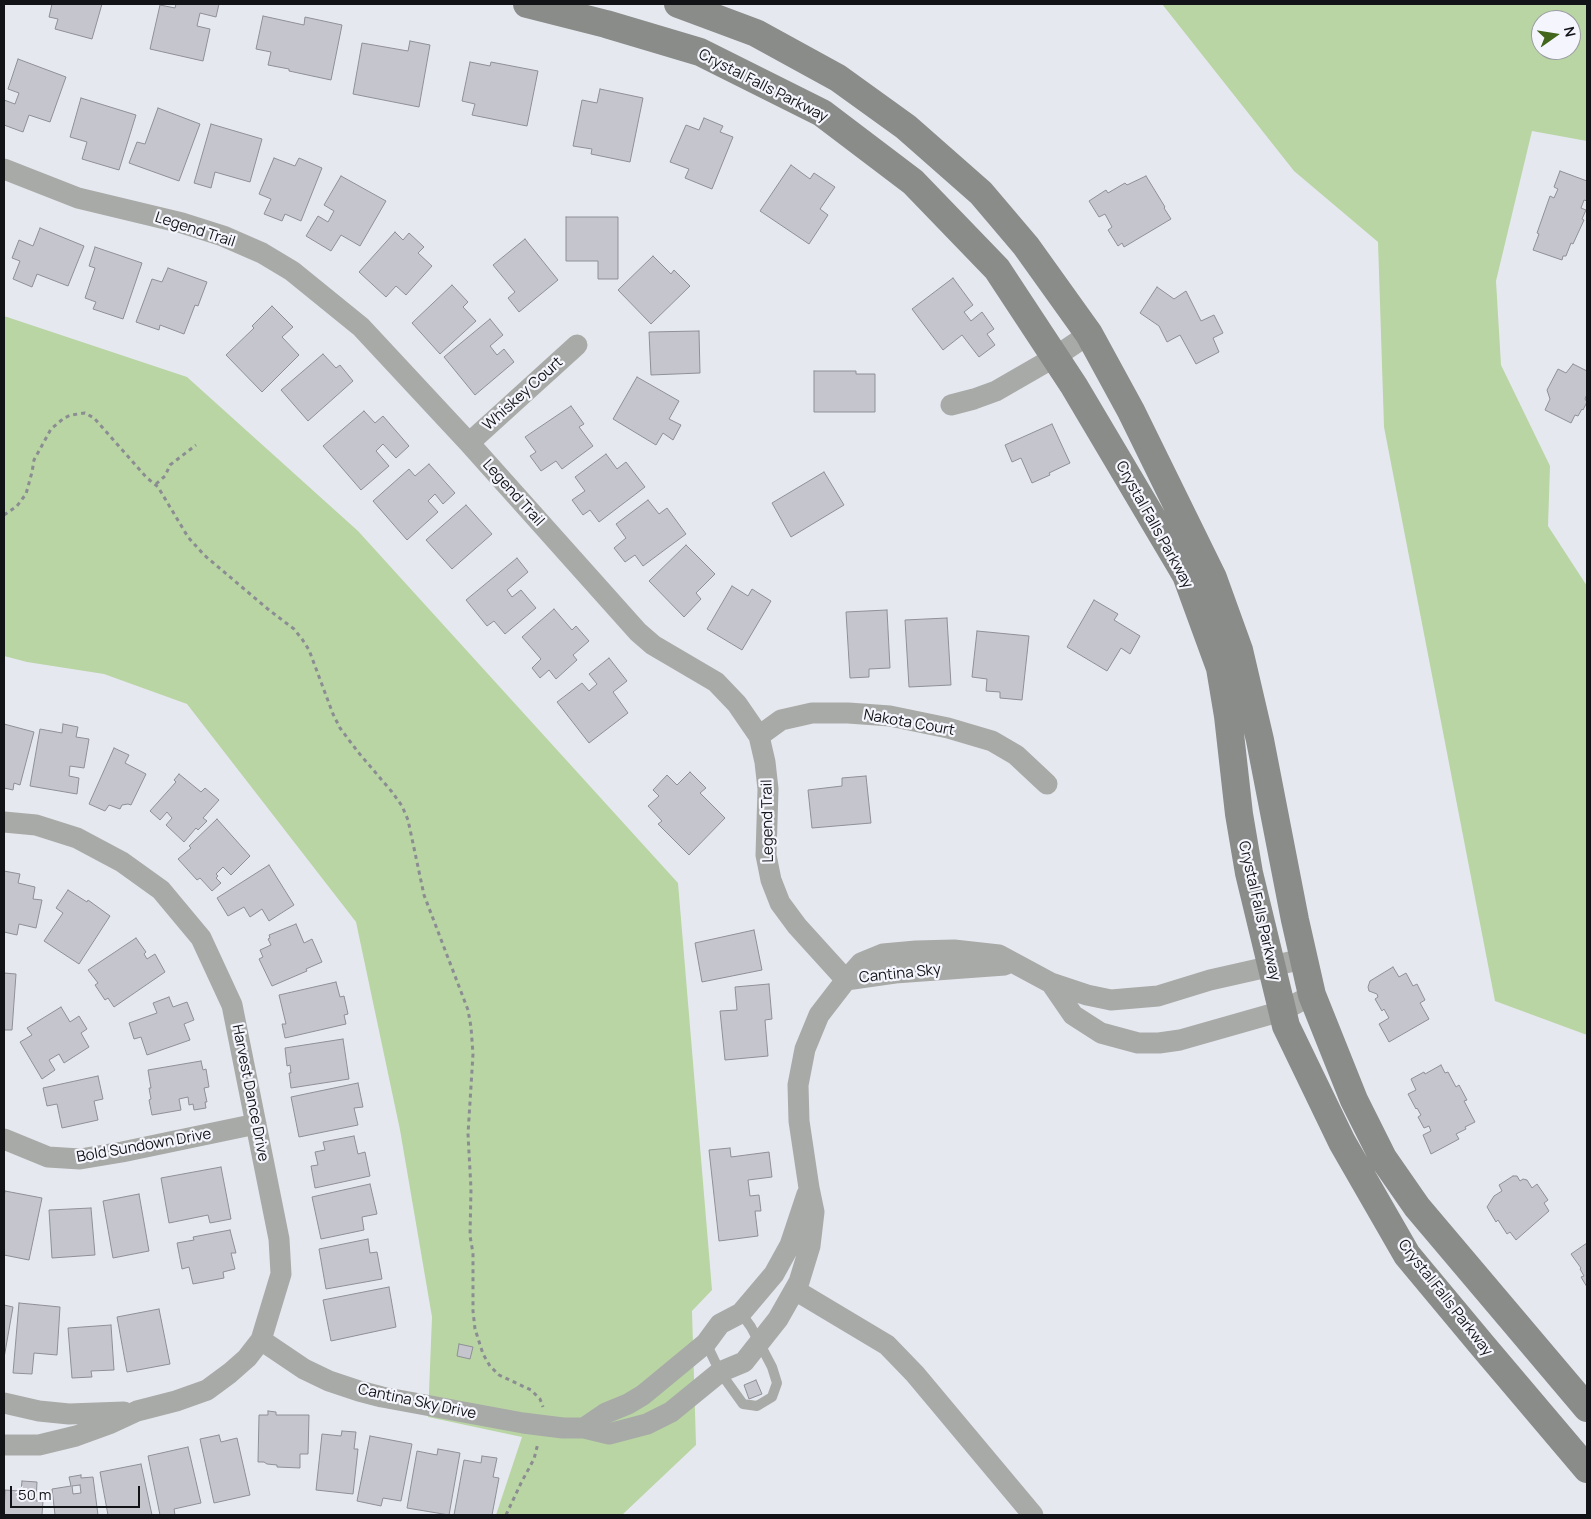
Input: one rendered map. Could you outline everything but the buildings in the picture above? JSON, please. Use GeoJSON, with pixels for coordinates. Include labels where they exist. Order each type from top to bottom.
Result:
{"type":"FeatureCollection","features":[{"type":"Feature","properties":{"kind":"street","name":"Crystal Falls Parkway"},"geometry":{"type":"LineString","coordinates":[[526,4],[606,24],[700,52],[822,113],[912,182],[997,269],[1074,386],[1186,575],[1220,668],[1228,716],[1239,814],[1249,873],[1286,1026],[1342,1142],[1407,1255],[1587,1469]]}},
{"type":"Feature","properties":{"kind":"street","name":"Crystal Falls Parkway"},"geometry":{"type":"LineString","coordinates":[[678,4],[756,33],[838,78],[906,127],[981,194],[1026,246],[1088,334],[1131,411],[1213,578],[1239,650],[1260,740],[1312,996],[1354,1100],[1383,1158],[1417,1207],[1587,1408]]}},
{"type":"Feature","properties":{"kind":"street","name":"Legend Trail"},"geometry":{"type":"LineString","coordinates":[[4,169],[78,198],[182,223],[223,236],[262,253],[292,271],[361,327],[638,632],[652,645],[716,682],[737,704],[759,736],[765,762],[768,789],[766,855],[771,880],[780,903],[797,926],[846,980]]}},
{"type":"Feature","properties":{"kind":"street"},"geometry":{"type":"LineString","coordinates":[[951,405],[996,391],[1055,357],[1088,334]]}},
{"type":"Feature","properties":{"kind":"street","name":"Whiskey Court"},"geometry":{"type":"LineString","coordinates":[[468,443],[577,345]]}},
{"type":"Feature","properties":{"kind":"street","name":"Nakota Court"},"geometry":{"type":"LineString","coordinates":[[759,736],[781,720],[812,712],[890,716],[948,728],[992,741],[1016,754],[1047,784]]}},
{"type":"Feature","properties":{"kind":"street","name":"Harvest Dance Drive"},"geometry":{"type":"LineString","coordinates":[[4,822],[36,825],[77,838],[122,862],[161,890],[201,938],[232,1005],[279,1238],[281,1274],[261,1340],[247,1358],[207,1390],[176,1401],[137,1411],[76,1436],[39,1444],[4,1445]]}},
{"type":"Feature","properties":{"kind":"street","name":"Cantina Sky"},"geometry":{"type":"LineString","coordinates":[[846,980],[895,973],[1019,964],[1051,983],[1087,996],[1110,1000],[1135,999],[1158,996],[1210,980],[1304,959]]}},
{"type":"Feature","properties":{"kind":"street","name":"Cantina Sky Drive"},"geometry":{"type":"LineString","coordinates":[[261,1340],[304,1368],[329,1381],[359,1391],[542,1425],[584,1428],[609,1434],[647,1424],[671,1412],[720,1372],[744,1362],[778,1320],[799,1282],[810,1246],[814,1212],[799,1121],[798,1085],[805,1049],[819,1015],[846,980]]}},
{"type":"Feature","properties":{"kind":"street","name":"Cantina Sky"},"geometry":{"type":"LineString","coordinates":[[1051,983],[1073,1015],[1101,1033],[1138,1043],[1180,1040],[1282,1011],[1312,996]]}},
{"type":"Feature","properties":{"kind":"street","name":"Bold Sundown Drive"},"geometry":{"type":"LineString","coordinates":[[4,1139],[48,1157],[80,1159],[256,1124]]}},
{"type":"Feature","properties":{"kind":"street","name":"Cantina Sky Drive"},"geometry":{"type":"LineString","coordinates":[[584,1428],[606,1413],[628,1404],[642,1395],[706,1343],[720,1324],[741,1314],[774,1274],[790,1245],[809,1188]]}},
{"type":"Feature","properties":{"kind":"street"},"geometry":{"type":"LineString","coordinates":[[795,1290],[887,1345],[914,1374],[1033,1515]]}},
{"type":"Feature","properties":{"kind":"street"},"geometry":{"type":"LineString","coordinates":[[1466,1326],[1494,1299]]}},
{"type":"Feature","properties":{"kind":"street","name":"Harvest Dance Drive"},"geometry":{"type":"LineString","coordinates":[[4,1405],[69,1414],[137,1411]]}},
{"type":"Feature","properties":{"kind":"lane"},"geometry":{"type":"LineString","coordinates":[[706,1343],[720,1372],[743,1404],[757,1406],[772,1397],[776,1383],[772,1367],[751,1327],[741,1314]]}},
{"type":"Feature","properties":{"kind":"path"},"geometry":{"type":"LineString","coordinates":[[4,515],[17,506],[26,494],[34,460],[51,429],[71,415],[85,413],[94,418],[146,477],[156,484],[188,537],[204,555],[269,610],[294,628],[309,650],[340,728],[402,806],[408,820],[424,895],[468,1010],[472,1027],[473,1054],[468,1134],[471,1189],[470,1236],[474,1253],[473,1311],[476,1328],[490,1366],[499,1375],[530,1390],[540,1399],[544,1412],[534,1459],[506,1515]]}},
{"type":"Feature","properties":{"kind":"path"},"geometry":{"type":"LineString","coordinates":[[156,484],[164,476],[170,465],[196,445]]}},
{"type":"Feature","properties":{"kind":"green space"},"geometry":{"type":"Polygon","coordinates":[[[1162,4],[1587,4],[1587,141],[1532,131],[1496,281],[1501,365],[1550,466],[1548,526],[1587,586],[1587,1035],[1495,1001],[1384,427],[1378,242],[1294,171],[1162,4]]]}},
{"type":"Feature","properties":{"kind":"green space"},"geometry":{"type":"Polygon","coordinates":[[[4,316],[187,377],[358,531],[678,883],[712,1290],[692,1311],[696,1445],[622,1515],[496,1515],[522,1437],[428,1417],[432,1317],[400,1130],[356,922],[187,704],[104,674],[27,662],[4,656],[4,316]]]}}]}
